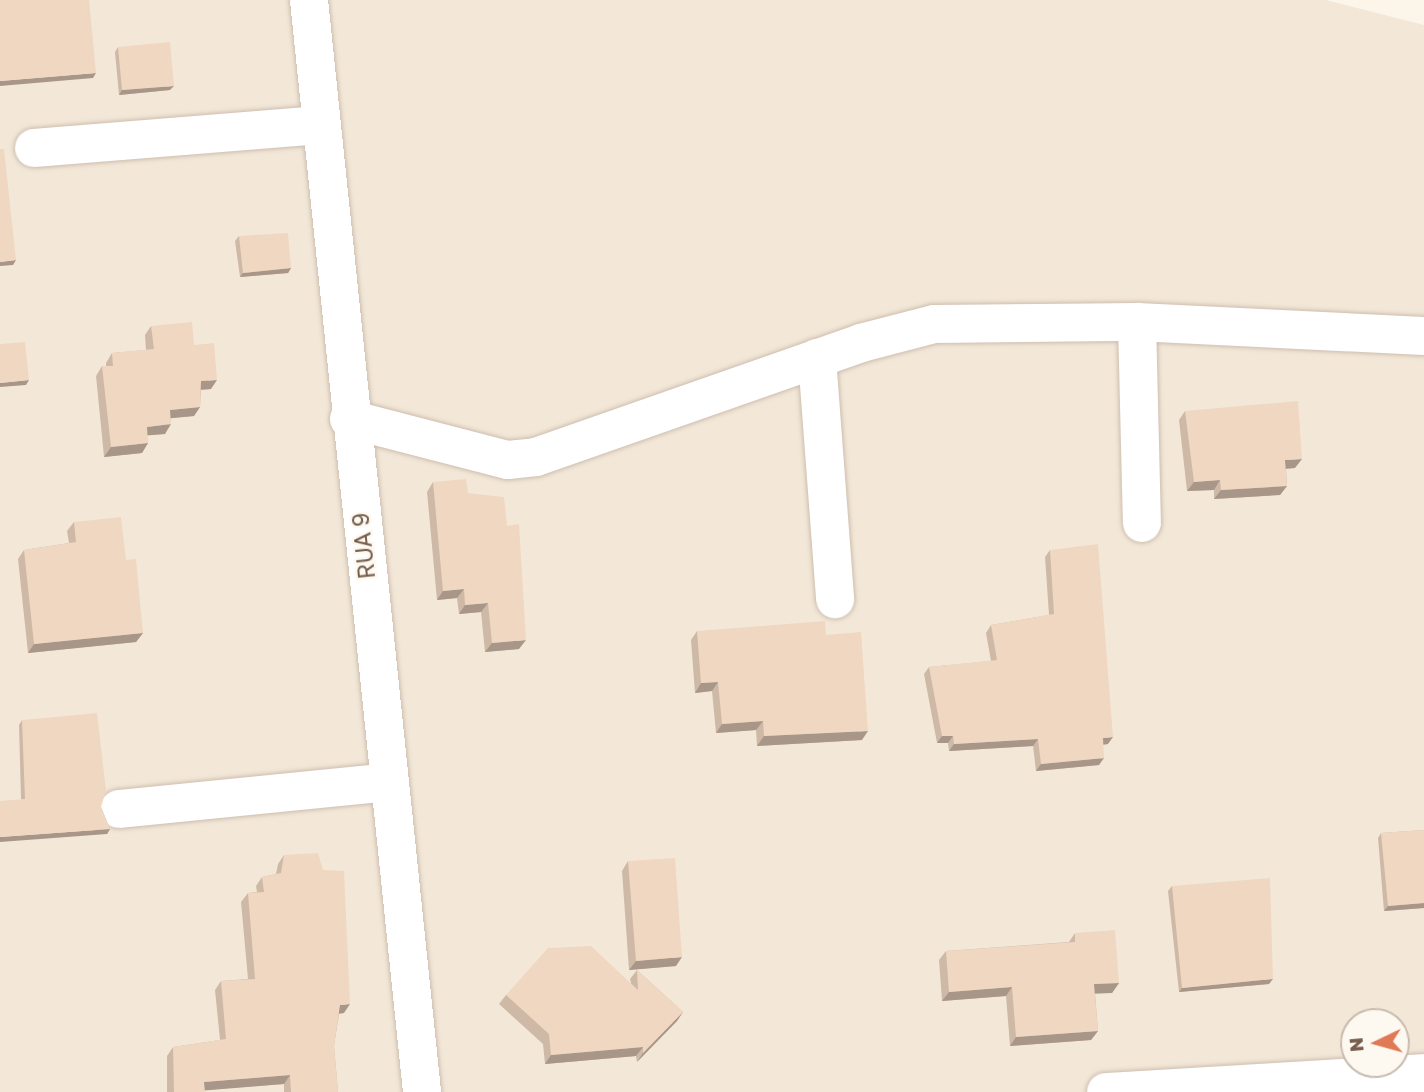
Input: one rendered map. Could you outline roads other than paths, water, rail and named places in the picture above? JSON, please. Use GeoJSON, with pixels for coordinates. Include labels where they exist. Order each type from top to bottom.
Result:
{"type":"FeatureCollection","features":[{"type":"Feature","properties":{"kind":"street","name":"RUA 9"},"geometry":{"type":"LineString","coordinates":[[309,0],[349,419],[422,1092]]}},
{"type":"Feature","properties":{"kind":"street"},"geometry":{"type":"LineString","coordinates":[[34,148],[320,125]]}},
{"type":"Feature","properties":{"kind":"street"},"geometry":{"type":"LineString","coordinates":[[349,419],[508,460],[536,457],[817,358],[934,324],[1137,322],[1424,336]]}},
{"type":"Feature","properties":{"kind":"street"},"geometry":{"type":"LineString","coordinates":[[1137,322],[1142,523]]}},
{"type":"Feature","properties":{"kind":"street"},"geometry":{"type":"LineString","coordinates":[[817,358],[835,599]]}},
{"type":"Feature","properties":{"kind":"street"},"geometry":{"type":"LineString","coordinates":[[119,809],[388,782]]}},
{"type":"Feature","properties":{"kind":"street"},"geometry":{"type":"LineString","coordinates":[[1106,1092],[1424,1073]]}}]}
